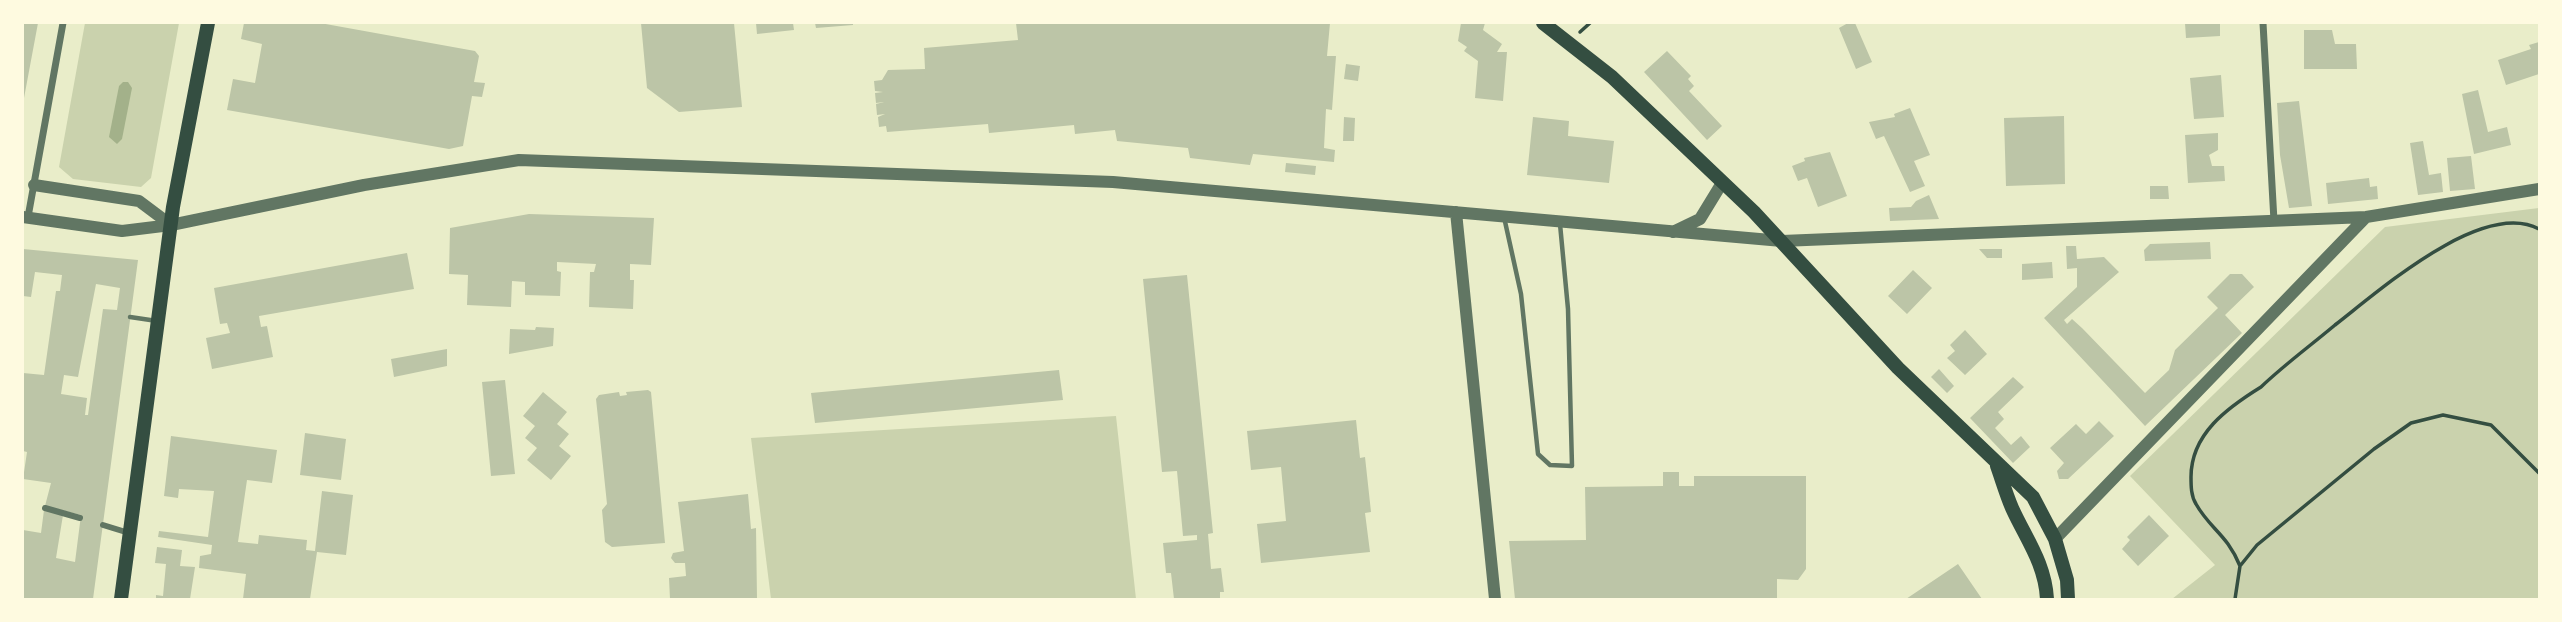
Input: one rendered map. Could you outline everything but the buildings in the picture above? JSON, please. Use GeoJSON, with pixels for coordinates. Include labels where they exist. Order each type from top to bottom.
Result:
{"type":"FeatureCollection","features":[{"type":"Feature","properties":{"kind":"main road"},"geometry":{"type":"LineString","coordinates":[[121,599],[171,225],[208,23]]}},
{"type":"Feature","properties":{"kind":"main road"},"geometry":{"type":"LineString","coordinates":[[1542,23],[1612,77],[1722,183],[1782,241],[1898,368],[2033,497],[2056,539],[2067,580],[2068,599]]}},
{"type":"Feature","properties":{"kind":"main road"},"geometry":{"type":"LineString","coordinates":[[1996,461],[2012,509],[2035,549],[2047,599]]}},
{"type":"Feature","properties":{"kind":"street"},"geometry":{"type":"LineString","coordinates":[[63,23],[34,185],[25,217],[121,230],[171,225],[364,185],[519,160],[1113,182],[1782,241],[2366,217],[2539,189]]}},
{"type":"Feature","properties":{"kind":"street"},"geometry":{"type":"LineString","coordinates":[[2263,23],[2274,221]]}},
{"type":"Feature","properties":{"kind":"street"},"geometry":{"type":"LineString","coordinates":[[1672,232],[1700,219],[1722,183]]}},
{"type":"Feature","properties":{"kind":"street"},"geometry":{"type":"LineString","coordinates":[[34,185],[139,201],[171,225]]}},
{"type":"Feature","properties":{"kind":"street"},"geometry":{"type":"LineString","coordinates":[[1456,212],[1495,599]]}},
{"type":"Feature","properties":{"kind":"street"},"geometry":{"type":"LineString","coordinates":[[2056,539],[2366,217]]}},
{"type":"Feature","properties":{"kind":"street"},"geometry":{"type":"LineString","coordinates":[[45,508],[80,518]]}},
{"type":"Feature","properties":{"kind":"street"},"geometry":{"type":"LineString","coordinates":[[103,525],[130,533]]}},
{"type":"Feature","properties":{"kind":"lane"},"geometry":{"type":"LineString","coordinates":[[1504,216],[1521,294],[1538,454],[1550,465],[1572,466],[1569,309],[1559,221]]}},
{"type":"Feature","properties":{"kind":"lane"},"geometry":{"type":"LineString","coordinates":[[130,317],[158,321]]}},
{"type":"Feature","properties":{"kind":"path"},"geometry":{"type":"LineString","coordinates":[[2235,599],[2240,566],[2231,545],[2196,505],[2191,490],[2195,448],[2204,434],[2234,403],[2261,387],[2414,262],[2477,230],[2517,221],[2539,229]]}},
{"type":"Feature","properties":{"kind":"path"},"geometry":{"type":"LineString","coordinates":[[2240,566],[2284,521],[2411,423],[2442,415],[2491,425],[2539,473]]}},
{"type":"Feature","properties":{"kind":"shaded area"},"geometry":{"type":"Polygon","coordinates":[[[85,23],[179,23],[151,178],[141,187],[73,179],[59,167],[85,23]]]}},
{"type":"Feature","properties":{"kind":"shaded area"},"geometry":{"type":"Polygon","coordinates":[[[128,82],[132,88],[122,139],[117,144],[109,137],[119,86],[128,82]]]}},
{"type":"Feature","properties":{"kind":"shaded area"},"geometry":{"type":"Polygon","coordinates":[[[2539,208],[2539,599],[2172,599],[2215,565],[2130,476],[2385,227],[2539,208]]]}},
{"type":"Feature","properties":{"kind":"shaded area"},"geometry":{"type":"Polygon","coordinates":[[[1116,416],[1136,599],[771,599],[751,438],[1116,416]]]}}]}
